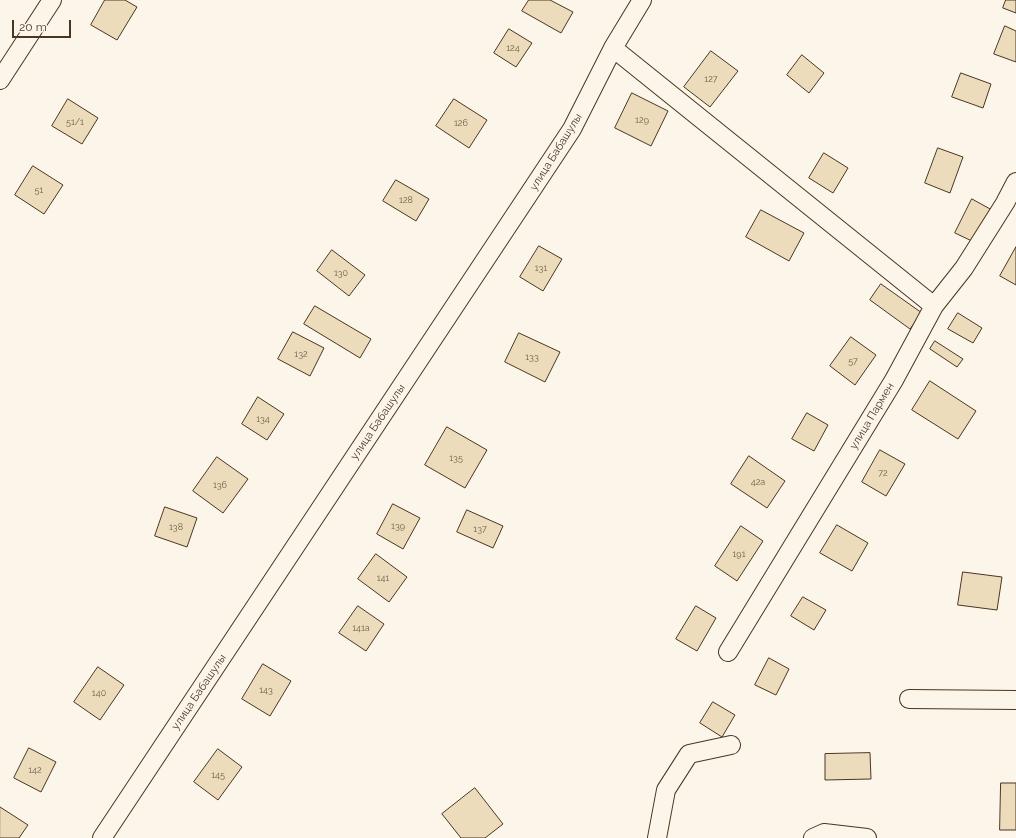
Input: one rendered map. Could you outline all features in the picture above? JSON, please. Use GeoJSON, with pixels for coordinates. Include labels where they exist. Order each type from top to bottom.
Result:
{"type":"FeatureCollection","features":[{"type":"Feature","properties":{"kind":"street"},"geometry":{"type":"LineString","coordinates":[[0,80],[52,0]]}},
{"type":"Feature","properties":{"kind":"street","name":"улица Бабашулы"},"geometry":{"type":"LineString","coordinates":[[102,838],[572,129],[613,48],[642,0]]}},
{"type":"Feature","properties":{"kind":"street"},"geometry":{"type":"LineString","coordinates":[[613,48],[934,306]]}},
{"type":"Feature","properties":{"kind":"street","name":"улица Пармен"},"geometry":{"type":"LineString","coordinates":[[728,652],[894,380],[934,306],[964,268],[1005,203],[1016,182]]}},
{"type":"Feature","properties":{"kind":"street"},"geometry":{"type":"LineString","coordinates":[[909,699],[1016,700]]}},
{"type":"Feature","properties":{"kind":"street"},"geometry":{"type":"LineString","coordinates":[[658,838],[666,790],[689,754],[731,745]]}},
{"type":"Feature","properties":{"kind":"street"},"geometry":{"type":"LineString","coordinates":[[813,838],[824,833],[867,838]]}},
{"type":"Feature","properties":{"kind":"building"},"geometry":{"type":"Polygon","coordinates":[[[105,0],[125,0],[137,7],[117,40],[91,25],[105,0]]]}},
{"type":"Feature","properties":{"kind":"building"},"geometry":{"type":"Polygon","coordinates":[[[529,0],[550,0],[573,12],[561,33],[522,11],[529,0]]]}},
{"type":"Feature","properties":{"kind":"building"},"geometry":{"type":"Polygon","coordinates":[[[1006,0],[1016,0],[1016,13],[1003,8],[1006,0]]]}},
{"type":"Feature","properties":{"kind":"building"},"geometry":{"type":"Polygon","coordinates":[[[1005,26],[1016,31],[1016,62],[994,54],[1005,26]]]}},
{"type":"Feature","properties":{"kind":"building"},"geometry":{"type":"Polygon","coordinates":[[[509,29],[532,43],[516,67],[494,53],[509,29]]]}},
{"type":"Feature","properties":{"kind":"building"},"geometry":{"type":"Polygon","coordinates":[[[711,51],[738,71],[710,107],[684,87],[711,51]]]}},
{"type":"Feature","properties":{"kind":"building"},"geometry":{"type":"Polygon","coordinates":[[[802,55],[824,73],[809,93],[787,75],[802,55]]]}},
{"type":"Feature","properties":{"kind":"building"},"geometry":{"type":"Polygon","coordinates":[[[961,73],[991,84],[983,108],[952,97],[961,73]]]}},
{"type":"Feature","properties":{"kind":"building"},"geometry":{"type":"Polygon","coordinates":[[[632,93],[668,111],[651,146],[615,128],[632,93]]]}},
{"type":"Feature","properties":{"kind":"building"},"geometry":{"type":"Polygon","coordinates":[[[68,99],[98,118],[82,144],[52,126],[68,99]]]}},
{"type":"Feature","properties":{"kind":"building"},"geometry":{"type":"Polygon","coordinates":[[[454,99],[487,120],[469,148],[436,126],[454,99]]]}},
{"type":"Feature","properties":{"kind":"building"},"geometry":{"type":"Polygon","coordinates":[[[938,148],[963,157],[950,193],[925,183],[938,148]]]}},
{"type":"Feature","properties":{"kind":"building"},"geometry":{"type":"Polygon","coordinates":[[[824,153],[848,168],[833,193],[809,178],[824,153]]]}},
{"type":"Feature","properties":{"kind":"building"},"geometry":{"type":"Polygon","coordinates":[[[33,166],[63,185],[44,214],[15,195],[33,166]]]}},
{"type":"Feature","properties":{"kind":"building"},"geometry":{"type":"Polygon","coordinates":[[[396,180],[429,199],[416,221],[383,201],[396,180]]]}},
{"type":"Feature","properties":{"kind":"building"},"geometry":{"type":"Polygon","coordinates":[[[972,199],[992,210],[976,243],[955,233],[972,199]]]}},
{"type":"Feature","properties":{"kind":"building"},"geometry":{"type":"Polygon","coordinates":[[[761,210],[804,233],[789,261],[746,237],[761,210]]]}},
{"type":"Feature","properties":{"kind":"building"},"geometry":{"type":"Polygon","coordinates":[[[539,246],[562,259],[543,291],[520,277],[539,246]]]}},
{"type":"Feature","properties":{"kind":"building"},"geometry":{"type":"Polygon","coordinates":[[[1016,247],[1016,285],[1000,276],[1016,247]]]}},
{"type":"Feature","properties":{"kind":"building"},"geometry":{"type":"Polygon","coordinates":[[[332,250],[365,275],[349,296],[317,271],[332,250]]]}},
{"type":"Feature","properties":{"kind":"building"},"geometry":{"type":"Polygon","coordinates":[[[881,284],[922,313],[910,329],[870,300],[881,284]]]}},
{"type":"Feature","properties":{"kind":"building"},"geometry":{"type":"Polygon","coordinates":[[[315,306],[371,339],[360,358],[304,324],[315,306]]]}},
{"type":"Feature","properties":{"kind":"building"},"geometry":{"type":"Polygon","coordinates":[[[958,313],[982,328],[973,343],[948,329],[958,313]]]}},
{"type":"Feature","properties":{"kind":"building"},"geometry":{"type":"Polygon","coordinates":[[[293,332],[324,348],[310,376],[278,359],[293,332]]]}},
{"type":"Feature","properties":{"kind":"building"},"geometry":{"type":"Polygon","coordinates":[[[519,333],[560,352],[545,382],[505,362],[519,333]]]}},
{"type":"Feature","properties":{"kind":"building"},"geometry":{"type":"Polygon","coordinates":[[[851,337],[876,355],[855,385],[830,366],[851,337]]]}},
{"type":"Feature","properties":{"kind":"building"},"geometry":{"type":"Polygon","coordinates":[[[935,341],[963,359],[957,367],[930,349],[935,341]]]}},
{"type":"Feature","properties":{"kind":"building"},"geometry":{"type":"Polygon","coordinates":[[[930,381],[976,411],[958,439],[912,410],[930,381]]]}},
{"type":"Feature","properties":{"kind":"building"},"geometry":{"type":"Polygon","coordinates":[[[258,397],[284,414],[267,440],[242,424],[258,397]]]}},
{"type":"Feature","properties":{"kind":"building"},"geometry":{"type":"Polygon","coordinates":[[[807,413],[828,425],[814,451],[792,439],[807,413]]]}},
{"type":"Feature","properties":{"kind":"building"},"geometry":{"type":"Polygon","coordinates":[[[447,427],[487,450],[465,488],[425,465],[447,427]]]}},
{"type":"Feature","properties":{"kind":"building"},"geometry":{"type":"Polygon","coordinates":[[[880,450],[905,464],[886,496],[862,482],[880,450]]]}},
{"type":"Feature","properties":{"kind":"building"},"geometry":{"type":"Polygon","coordinates":[[[749,456],[785,481],[767,508],[731,484],[749,456]]]}},
{"type":"Feature","properties":{"kind":"building"},"geometry":{"type":"Polygon","coordinates":[[[217,457],[248,479],[223,513],[193,491],[217,457]]]}},
{"type":"Feature","properties":{"kind":"building"},"geometry":{"type":"Polygon","coordinates":[[[393,504],[420,518],[403,549],[377,534],[393,504]]]}},
{"type":"Feature","properties":{"kind":"building"},"geometry":{"type":"Polygon","coordinates":[[[165,507],[197,518],[187,547],[155,536],[165,507]]]}},
{"type":"Feature","properties":{"kind":"building"},"geometry":{"type":"Polygon","coordinates":[[[467,510],[503,526],[493,548],[457,532],[467,510]]]}},
{"type":"Feature","properties":{"kind":"building"},"geometry":{"type":"Polygon","coordinates":[[[837,525],[868,543],[852,571],[820,553],[837,525]]]}},
{"type":"Feature","properties":{"kind":"building"},"geometry":{"type":"Polygon","coordinates":[[[741,526],[763,541],[737,581],[715,566],[741,526]]]}},
{"type":"Feature","properties":{"kind":"building"},"geometry":{"type":"Polygon","coordinates":[[[376,554],[407,577],[389,602],[358,579],[376,554]]]}},
{"type":"Feature","properties":{"kind":"building"},"geometry":{"type":"Polygon","coordinates":[[[963,572],[1002,577],[997,610],[958,605],[963,572]]]}},
{"type":"Feature","properties":{"kind":"building"},"geometry":{"type":"Polygon","coordinates":[[[803,597],[826,610],[814,630],[791,616],[803,597]]]}},
{"type":"Feature","properties":{"kind":"building"},"geometry":{"type":"Polygon","coordinates":[[[358,606],[384,624],[366,651],[339,633],[358,606]]]}},
{"type":"Feature","properties":{"kind":"building"},"geometry":{"type":"Polygon","coordinates":[[[696,606],[716,618],[697,651],[676,639],[696,606]]]}},
{"type":"Feature","properties":{"kind":"building"},"geometry":{"type":"Polygon","coordinates":[[[769,658],[789,669],[776,695],[755,685],[769,658]]]}},
{"type":"Feature","properties":{"kind":"building"},"geometry":{"type":"Polygon","coordinates":[[[263,664],[291,681],[270,716],[242,699],[263,664]]]}},
{"type":"Feature","properties":{"kind":"building"},"geometry":{"type":"Polygon","coordinates":[[[98,667],[124,685],[100,720],[74,702],[98,667]]]}},
{"type":"Feature","properties":{"kind":"building"},"geometry":{"type":"Polygon","coordinates":[[[713,702],[735,715],[722,737],[700,723],[713,702]]]}},
{"type":"Feature","properties":{"kind":"building"},"geometry":{"type":"Polygon","coordinates":[[[29,748],[56,762],[41,792],[14,778],[29,748]]]}},
{"type":"Feature","properties":{"kind":"building"},"geometry":{"type":"Polygon","coordinates":[[[218,749],[242,767],[218,800],[194,782],[218,749]]]}},
{"type":"Feature","properties":{"kind":"building"},"geometry":{"type":"Polygon","coordinates":[[[870,753],[871,779],[825,780],[825,754],[870,753]]]}},
{"type":"Feature","properties":{"kind":"building"},"geometry":{"type":"Polygon","coordinates":[[[1001,783],[1016,783],[1016,830],[1000,830],[1001,783]]]}},
{"type":"Feature","properties":{"kind":"building"},"geometry":{"type":"Polygon","coordinates":[[[475,788],[503,824],[485,838],[461,838],[442,814],[475,788]]]}},
{"type":"Feature","properties":{"kind":"building"},"geometry":{"type":"Polygon","coordinates":[[[0,807],[28,825],[19,838],[0,838],[0,807]]]}}]}
